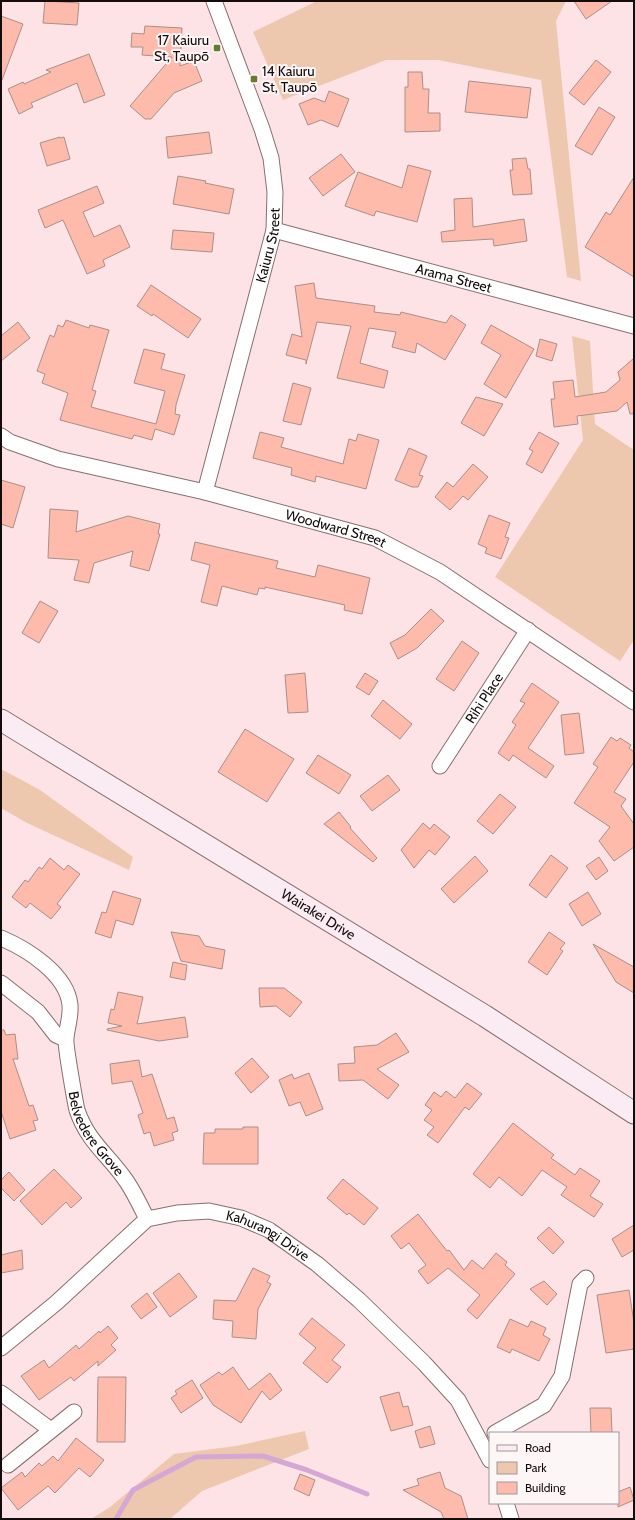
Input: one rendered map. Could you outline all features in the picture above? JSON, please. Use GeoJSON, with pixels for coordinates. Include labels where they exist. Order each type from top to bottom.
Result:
{"type":"FeatureCollection","features":[{"type":"Feature","properties":{"kind":"main road","name":"Wairakei Drive"},"geometry":{"type":"LineString","coordinates":[[1,720],[485,1016],[634,1112]]}},
{"type":"Feature","properties":{"kind":"street","name":"Kaiuru Street"},"geometry":{"type":"LineString","coordinates":[[205,492],[274,230],[275,192],[271,158],[262,129],[214,1]]}},
{"type":"Feature","properties":{"kind":"street","name":"Arama Street"},"geometry":{"type":"LineString","coordinates":[[274,230],[634,326]]}},
{"type":"Feature","properties":{"kind":"street","name":"Woodward Street"},"geometry":{"type":"LineString","coordinates":[[1,436],[10,442],[58,459],[205,492],[375,538],[440,572],[634,702]]}},
{"type":"Feature","properties":{"kind":"street","name":"Rihi Place"},"geometry":{"type":"LineString","coordinates":[[440,766],[528,630]]}},
{"type":"Feature","properties":{"kind":"street","name":"Belvedere Grove"},"geometry":{"type":"LineString","coordinates":[[1,938],[25,950],[55,973],[65,986],[70,1004],[69,1027],[65,1039],[77,1110],[93,1142],[127,1181],[147,1219]]}},
{"type":"Feature","properties":{"kind":"street"},"geometry":{"type":"LineString","coordinates":[[1,983],[38,1012],[56,1035],[65,1039]]}},
{"type":"Feature","properties":{"kind":"street","name":"Kahurangi Drive"},"geometry":{"type":"LineString","coordinates":[[147,1219],[176,1213],[209,1211],[241,1218],[269,1230],[323,1269],[359,1300],[424,1362],[458,1400],[485,1438],[489,1456]]}},
{"type":"Feature","properties":{"kind":"street"},"geometry":{"type":"LineString","coordinates":[[1,1348],[56,1304],[147,1219]]}},
{"type":"Feature","properties":{"kind":"street"},"geometry":{"type":"LineString","coordinates":[[497,1432],[544,1405],[562,1376],[580,1284],[586,1278]]}},
{"type":"Feature","properties":{"kind":"street"},"geometry":{"type":"LineString","coordinates":[[1,1393],[51,1430]]}},
{"type":"Feature","properties":{"kind":"street"},"geometry":{"type":"LineString","coordinates":[[8,1465],[74,1412]]}},
{"type":"Feature","properties":{"kind":"street"},"geometry":{"type":"LineString","coordinates":[[506,1504],[511,1519]]}},
{"type":"Feature","properties":{"kind":"green space"},"geometry":{"type":"Polygon","coordinates":[[[317,1],[566,1],[556,21],[581,281],[567,277],[541,80],[438,60],[386,60],[283,100],[253,32],[317,1]]]}},
{"type":"Feature","properties":{"kind":"green space"},"geometry":{"type":"Polygon","coordinates":[[[572,336],[590,341],[595,424],[634,450],[634,640],[620,661],[495,577],[583,440],[572,336]]]}},
{"type":"Feature","properties":{"kind":"green space"},"geometry":{"type":"Polygon","coordinates":[[[1,769],[40,790],[133,857],[129,870],[27,823],[1,808],[1,769]]]}},
{"type":"Feature","properties":{"kind":"green space"},"geometry":{"type":"Polygon","coordinates":[[[305,1431],[309,1449],[202,1491],[170,1519],[91,1519],[110,1507],[174,1454],[236,1446],[305,1431]]]}},
{"type":"Feature","properties":{"kind":"building"},"geometry":{"type":"Polygon","coordinates":[[[45,1],[79,3],[77,25],[43,23],[45,1]]]}},
{"type":"Feature","properties":{"kind":"building"},"geometry":{"type":"Polygon","coordinates":[[[574,1],[612,1],[586,19],[574,1]]]}},
{"type":"Feature","properties":{"kind":"building"},"geometry":{"type":"Polygon","coordinates":[[[1,16],[23,24],[2,80],[1,80],[1,16]]]}},
{"type":"Feature","properties":{"kind":"building"},"geometry":{"type":"Polygon","coordinates":[[[145,26],[182,28],[180,66],[194,61],[202,81],[174,93],[151,119],[145,119],[130,106],[172,57],[142,55],[143,47],[131,47],[132,33],[144,34],[145,26]]]}},
{"type":"Feature","properties":{"kind":"building"},"geometry":{"type":"Polygon","coordinates":[[[89,54],[105,95],[84,103],[77,83],[31,103],[33,107],[19,114],[8,89],[23,82],[24,84],[51,72],[46,70],[89,54]]]}},
{"type":"Feature","properties":{"kind":"building"},"geometry":{"type":"Polygon","coordinates":[[[596,60],[611,72],[584,105],[569,93],[596,60]]]}},
{"type":"Feature","properties":{"kind":"building"},"geometry":{"type":"Polygon","coordinates":[[[408,72],[422,72],[423,89],[429,89],[428,113],[440,113],[440,131],[405,132],[405,87],[408,87],[408,72]]]}},
{"type":"Feature","properties":{"kind":"building"},"geometry":{"type":"Polygon","coordinates":[[[469,81],[531,88],[527,118],[465,112],[469,81]]]}},
{"type":"Feature","properties":{"kind":"building"},"geometry":{"type":"Polygon","coordinates":[[[329,91],[349,99],[338,127],[321,120],[308,125],[299,104],[314,98],[325,102],[329,91]]]}},
{"type":"Feature","properties":{"kind":"building"},"geometry":{"type":"Polygon","coordinates":[[[599,107],[615,117],[592,155],[575,146],[599,107]]]}},
{"type":"Feature","properties":{"kind":"building"},"geometry":{"type":"Polygon","coordinates":[[[209,132],[212,153],[168,158],[166,137],[209,132]]]}},
{"type":"Feature","properties":{"kind":"building"},"geometry":{"type":"Polygon","coordinates":[[[64,137],[70,159],[47,166],[40,143],[64,137]]]}},
{"type":"Feature","properties":{"kind":"building"},"geometry":{"type":"Polygon","coordinates":[[[341,154],[355,172],[323,196],[309,178],[341,154]]]}},
{"type":"Feature","properties":{"kind":"building"},"geometry":{"type":"Polygon","coordinates":[[[526,158],[528,169],[530,169],[532,194],[513,195],[510,170],[513,170],[512,159],[526,158]]]}},
{"type":"Feature","properties":{"kind":"building"},"geometry":{"type":"Polygon","coordinates":[[[408,165],[431,171],[417,222],[376,211],[374,216],[345,206],[358,172],[402,188],[408,165]]]}},
{"type":"Feature","properties":{"kind":"building"},"geometry":{"type":"Polygon","coordinates":[[[178,176],[206,181],[205,183],[234,189],[229,214],[173,204],[178,176]]]}},
{"type":"Feature","properties":{"kind":"building"},"geometry":{"type":"Polygon","coordinates":[[[634,177],[634,277],[585,247],[606,212],[610,215],[634,177]]]}},
{"type":"Feature","properties":{"kind":"building"},"geometry":{"type":"Polygon","coordinates":[[[97,186],[104,203],[83,212],[94,237],[120,225],[130,247],[103,260],[105,266],[87,274],[63,220],[45,228],[38,210],[97,186]]]}},
{"type":"Feature","properties":{"kind":"building"},"geometry":{"type":"Polygon","coordinates":[[[472,198],[473,227],[524,219],[527,241],[494,246],[493,239],[442,242],[441,232],[455,230],[454,199],[472,198]]]}},
{"type":"Feature","properties":{"kind":"building"},"geometry":{"type":"Polygon","coordinates":[[[173,230],[214,233],[212,252],[171,249],[173,230]]]}},
{"type":"Feature","properties":{"kind":"building"},"geometry":{"type":"Polygon","coordinates":[[[314,283],[316,298],[375,306],[374,312],[400,315],[401,312],[446,323],[451,315],[466,325],[445,360],[417,343],[415,353],[392,347],[396,332],[369,328],[360,363],[388,371],[384,388],[337,378],[351,326],[317,322],[306,364],[306,360],[286,355],[292,334],[302,337],[295,286],[314,283]]]}},
{"type":"Feature","properties":{"kind":"building"},"geometry":{"type":"Polygon","coordinates":[[[151,285],[201,319],[188,338],[153,314],[152,316],[137,306],[151,285]]]}},
{"type":"Feature","properties":{"kind":"building"},"geometry":{"type":"Polygon","coordinates":[[[66,320],[89,328],[90,325],[109,330],[92,390],[96,391],[91,407],[156,424],[165,391],[134,383],[144,349],[165,354],[161,369],[185,375],[176,405],[175,414],[180,415],[174,435],[155,429],[152,440],[134,435],[132,439],[60,420],[68,393],[42,383],[45,374],[37,371],[50,335],[54,337],[58,325],[63,327],[66,320]]]}},
{"type":"Feature","properties":{"kind":"building"},"geometry":{"type":"Polygon","coordinates":[[[18,322],[30,338],[1,361],[1,336],[18,322]]]}},
{"type":"Feature","properties":{"kind":"building"},"geometry":{"type":"Polygon","coordinates":[[[491,325],[534,349],[506,398],[484,384],[501,355],[481,343],[491,325]]]}},
{"type":"Feature","properties":{"kind":"building"},"geometry":{"type":"Polygon","coordinates":[[[540,339],[557,344],[552,361],[536,356],[540,339]]]}},
{"type":"Feature","properties":{"kind":"building"},"geometry":{"type":"Polygon","coordinates":[[[634,358],[634,414],[630,414],[627,402],[617,411],[577,416],[578,424],[554,427],[551,399],[555,399],[553,382],[573,380],[575,397],[606,392],[620,380],[618,372],[634,358]]]}},
{"type":"Feature","properties":{"kind":"building"},"geometry":{"type":"Polygon","coordinates":[[[293,383],[311,388],[301,425],[283,421],[293,383]]]}},
{"type":"Feature","properties":{"kind":"building"},"geometry":{"type":"Polygon","coordinates":[[[476,397],[503,404],[484,436],[461,423],[476,397]]]}},
{"type":"Feature","properties":{"kind":"building"},"geometry":{"type":"Polygon","coordinates":[[[260,432],[284,438],[281,447],[343,464],[349,439],[356,441],[358,434],[379,440],[366,489],[316,476],[315,482],[291,475],[292,468],[253,458],[260,432]]]}},
{"type":"Feature","properties":{"kind":"building"},"geometry":{"type":"Polygon","coordinates":[[[539,432],[559,443],[542,473],[526,464],[533,451],[529,449],[539,432]]]}},
{"type":"Feature","properties":{"kind":"building"},"geometry":{"type":"Polygon","coordinates":[[[409,448],[427,456],[419,475],[423,476],[418,487],[412,487],[395,480],[409,448]]]}},
{"type":"Feature","properties":{"kind":"building"},"geometry":{"type":"Polygon","coordinates":[[[473,464],[488,477],[468,500],[463,496],[450,510],[435,497],[447,482],[453,487],[473,464]]]}},
{"type":"Feature","properties":{"kind":"building"},"geometry":{"type":"Polygon","coordinates":[[[1,480],[25,487],[13,528],[1,524],[1,480]]]}},
{"type":"Feature","properties":{"kind":"building"},"geometry":{"type":"Polygon","coordinates":[[[50,509],[78,511],[76,532],[128,516],[160,524],[158,534],[160,534],[149,571],[130,566],[133,551],[94,563],[89,583],[74,580],[79,560],[48,558],[50,509]]]}},
{"type":"Feature","properties":{"kind":"building"},"geometry":{"type":"Polygon","coordinates":[[[489,515],[510,523],[505,537],[509,538],[501,559],[485,553],[487,548],[478,544],[489,515]]]}},
{"type":"Feature","properties":{"kind":"building"},"geometry":{"type":"Polygon","coordinates":[[[195,542],[278,561],[276,568],[315,577],[318,565],[370,578],[362,614],[344,610],[345,605],[265,587],[265,589],[259,588],[257,595],[222,586],[217,606],[201,602],[210,565],[191,560],[195,542]]]}},
{"type":"Feature","properties":{"kind":"building"},"geometry":{"type":"Polygon","coordinates":[[[40,601],[58,611],[39,643],[22,633],[40,601]]]}},
{"type":"Feature","properties":{"kind":"building"},"geometry":{"type":"Polygon","coordinates":[[[431,609],[444,621],[417,648],[398,659],[390,643],[405,635],[431,609]]]}},
{"type":"Feature","properties":{"kind":"building"},"geometry":{"type":"Polygon","coordinates":[[[462,641],[479,653],[454,691],[436,679],[462,641]]]}},
{"type":"Feature","properties":{"kind":"building"},"geometry":{"type":"Polygon","coordinates":[[[305,673],[308,712],[288,713],[285,675],[305,673]]]}},
{"type":"Feature","properties":{"kind":"building"},"geometry":{"type":"Polygon","coordinates":[[[365,673],[378,681],[369,695],[356,687],[365,673]]]}},
{"type":"Feature","properties":{"kind":"building"},"geometry":{"type":"Polygon","coordinates":[[[532,683],[559,702],[528,748],[554,766],[546,778],[513,755],[509,761],[498,753],[516,725],[512,722],[525,703],[520,701],[532,683]]]}},
{"type":"Feature","properties":{"kind":"building"},"geometry":{"type":"Polygon","coordinates":[[[383,700],[412,724],[400,739],[371,716],[383,700]]]}},
{"type":"Feature","properties":{"kind":"building"},"geometry":{"type":"Polygon","coordinates":[[[579,713],[584,753],[565,755],[561,715],[579,713]]]}},
{"type":"Feature","properties":{"kind":"building"},"geometry":{"type":"Polygon","coordinates":[[[245,729],[294,759],[267,802],[218,772],[245,729]]]}},
{"type":"Feature","properties":{"kind":"building"},"geometry":{"type":"Polygon","coordinates":[[[611,737],[617,741],[620,738],[631,745],[629,748],[634,752],[634,762],[614,792],[626,799],[621,806],[634,824],[634,847],[614,861],[599,841],[610,827],[574,803],[598,767],[593,764],[611,737]]]}},
{"type":"Feature","properties":{"kind":"building"},"geometry":{"type":"Polygon","coordinates":[[[318,755],[351,775],[339,794],[306,773],[318,755]]]}},
{"type":"Feature","properties":{"kind":"building"},"geometry":{"type":"Polygon","coordinates":[[[388,775],[400,790],[372,811],[360,796],[388,775]]]}},
{"type":"Feature","properties":{"kind":"building"},"geometry":{"type":"Polygon","coordinates":[[[500,794],[516,807],[493,834],[477,821],[500,794]]]}},
{"type":"Feature","properties":{"kind":"building"},"geometry":{"type":"Polygon","coordinates":[[[339,812],[351,827],[350,828],[377,858],[373,862],[324,824],[339,812]]]}},
{"type":"Feature","properties":{"kind":"building"},"geometry":{"type":"Polygon","coordinates":[[[423,823],[430,829],[434,824],[450,837],[435,855],[429,850],[414,868],[401,850],[423,823]]]}},
{"type":"Feature","properties":{"kind":"building"},"geometry":{"type":"Polygon","coordinates":[[[551,855],[568,868],[546,898],[529,885],[551,855]]]}},
{"type":"Feature","properties":{"kind":"building"},"geometry":{"type":"Polygon","coordinates":[[[475,856],[488,871],[454,903],[441,889],[475,856]]]}},
{"type":"Feature","properties":{"kind":"building"},"geometry":{"type":"Polygon","coordinates":[[[599,857],[608,871],[596,880],[586,866],[599,857]]]}},
{"type":"Feature","properties":{"kind":"building"},"geometry":{"type":"Polygon","coordinates":[[[50,858],[64,870],[68,865],[80,874],[57,904],[61,907],[51,919],[30,903],[26,908],[12,897],[25,880],[28,882],[39,867],[42,869],[50,858]]]}},
{"type":"Feature","properties":{"kind":"building"},"geometry":{"type":"Polygon","coordinates":[[[113,891],[141,899],[133,925],[116,920],[111,938],[95,933],[102,912],[106,913],[113,891]]]}},
{"type":"Feature","properties":{"kind":"building"},"geometry":{"type":"Polygon","coordinates":[[[588,892],[601,914],[582,926],[569,904],[588,892]]]}},
{"type":"Feature","properties":{"kind":"building"},"geometry":{"type":"Polygon","coordinates":[[[171,932],[199,936],[205,946],[225,950],[222,969],[181,961],[171,932]]]}},
{"type":"Feature","properties":{"kind":"building"},"geometry":{"type":"Polygon","coordinates":[[[549,932],[565,943],[560,949],[563,951],[547,975],[528,962],[549,932]]]}},
{"type":"Feature","properties":{"kind":"building"},"geometry":{"type":"Polygon","coordinates":[[[593,944],[634,967],[634,993],[616,982],[593,944]]]}},
{"type":"Feature","properties":{"kind":"building"},"geometry":{"type":"Polygon","coordinates":[[[173,962],[187,965],[185,980],[170,977],[173,962]]]}},
{"type":"Feature","properties":{"kind":"building"},"geometry":{"type":"Polygon","coordinates":[[[259,988],[284,988],[302,1002],[290,1017],[276,1006],[260,1007],[259,988]]]}},
{"type":"Feature","properties":{"kind":"building"},"geometry":{"type":"Polygon","coordinates":[[[118,992],[143,997],[137,1024],[185,1017],[188,1037],[159,1041],[107,1030],[122,1026],[108,1023],[111,1009],[114,1010],[118,992]]]}},
{"type":"Feature","properties":{"kind":"building"},"geometry":{"type":"Polygon","coordinates":[[[1,1030],[4,1030],[6,1035],[15,1034],[18,1059],[13,1059],[29,1106],[33,1105],[38,1120],[33,1121],[36,1130],[10,1139],[1,1111],[1,1030]]]}},
{"type":"Feature","properties":{"kind":"building"},"geometry":{"type":"Polygon","coordinates":[[[396,1033],[409,1052],[377,1069],[399,1085],[388,1099],[363,1080],[339,1081],[338,1064],[355,1063],[354,1047],[377,1045],[396,1033]]]}},
{"type":"Feature","properties":{"kind":"building"},"geometry":{"type":"Polygon","coordinates":[[[252,1058],[269,1077],[251,1093],[235,1073],[252,1058]]]}},
{"type":"Feature","properties":{"kind":"building"},"geometry":{"type":"Polygon","coordinates":[[[139,1060],[142,1077],[152,1074],[167,1119],[174,1117],[178,1131],[172,1133],[174,1140],[154,1146],[150,1132],[144,1134],[138,1115],[143,1113],[132,1081],[112,1084],[110,1064],[139,1060]]]}},
{"type":"Feature","properties":{"kind":"building"},"geometry":{"type":"Polygon","coordinates":[[[309,1073],[323,1109],[306,1116],[300,1102],[289,1106],[279,1080],[292,1074],[294,1079],[309,1073]]]}},
{"type":"Feature","properties":{"kind":"building"},"geometry":{"type":"Polygon","coordinates":[[[467,1083],[482,1094],[469,1110],[465,1107],[438,1143],[427,1135],[434,1127],[424,1120],[432,1110],[425,1105],[434,1092],[441,1097],[446,1091],[455,1098],[467,1083]]]}},
{"type":"Feature","properties":{"kind":"building"},"geometry":{"type":"Polygon","coordinates":[[[513,1123],[554,1155],[551,1158],[575,1175],[580,1168],[600,1181],[590,1196],[603,1204],[594,1217],[561,1195],[567,1187],[542,1170],[522,1196],[499,1177],[490,1188],[473,1174],[513,1123]]]}},
{"type":"Feature","properties":{"kind":"building"},"geometry":{"type":"Polygon","coordinates":[[[243,1127],[258,1127],[258,1164],[203,1164],[204,1133],[215,1133],[215,1129],[243,1129],[243,1127]]]}},
{"type":"Feature","properties":{"kind":"building"},"geometry":{"type":"Polygon","coordinates":[[[54,1169],[82,1198],[71,1208],[66,1202],[42,1225],[20,1201],[54,1169]]]}},
{"type":"Feature","properties":{"kind":"building"},"geometry":{"type":"Polygon","coordinates":[[[9,1172],[25,1190],[14,1201],[1,1188],[1,1180],[9,1172]]]}},
{"type":"Feature","properties":{"kind":"building"},"geometry":{"type":"Polygon","coordinates":[[[343,1179],[378,1208],[364,1225],[349,1213],[347,1215],[327,1198],[343,1179]]]}},
{"type":"Feature","properties":{"kind":"building"},"geometry":{"type":"Polygon","coordinates":[[[418,1214],[464,1270],[472,1260],[483,1269],[496,1253],[507,1262],[505,1265],[515,1274],[477,1319],[467,1310],[480,1295],[448,1268],[428,1284],[418,1271],[426,1265],[409,1243],[401,1249],[391,1236],[418,1214]]]}},
{"type":"Feature","properties":{"kind":"building"},"geometry":{"type":"Polygon","coordinates":[[[634,1225],[634,1250],[622,1257],[612,1239],[634,1225]]]}},
{"type":"Feature","properties":{"kind":"building"},"geometry":{"type":"Polygon","coordinates":[[[549,1227],[564,1242],[553,1254],[537,1238],[549,1227]]]}},
{"type":"Feature","properties":{"kind":"building"},"geometry":{"type":"Polygon","coordinates":[[[22,1250],[23,1269],[1,1273],[1,1255],[22,1250]]]}},
{"type":"Feature","properties":{"kind":"building"},"geometry":{"type":"Polygon","coordinates":[[[253,1268],[270,1276],[267,1282],[271,1284],[258,1309],[256,1339],[232,1337],[233,1321],[213,1319],[214,1300],[236,1301],[253,1268]]]}},
{"type":"Feature","properties":{"kind":"building"},"geometry":{"type":"Polygon","coordinates":[[[179,1273],[197,1297],[170,1317],[153,1293],[179,1273]]]}},
{"type":"Feature","properties":{"kind":"building"},"geometry":{"type":"Polygon","coordinates":[[[544,1281],[557,1294],[547,1305],[530,1289],[544,1281]]]}},
{"type":"Feature","properties":{"kind":"building"},"geometry":{"type":"Polygon","coordinates":[[[629,1290],[634,1323],[634,1349],[606,1353],[597,1295],[629,1290]]]}},
{"type":"Feature","properties":{"kind":"building"},"geometry":{"type":"Polygon","coordinates":[[[147,1293],[157,1307],[141,1319],[131,1306],[147,1293]]]}},
{"type":"Feature","properties":{"kind":"building"},"geometry":{"type":"Polygon","coordinates":[[[312,1318],[345,1345],[332,1360],[341,1367],[327,1383],[303,1363],[316,1348],[299,1334],[312,1318]]]}},
{"type":"Feature","properties":{"kind":"building"},"geometry":{"type":"Polygon","coordinates":[[[510,1319],[528,1327],[531,1321],[546,1328],[543,1335],[550,1339],[539,1361],[512,1349],[510,1353],[497,1347],[510,1319]]]}},
{"type":"Feature","properties":{"kind":"building"},"geometry":{"type":"Polygon","coordinates":[[[108,1326],[118,1338],[111,1345],[116,1350],[98,1366],[98,1361],[74,1381],[71,1377],[39,1400],[21,1376],[44,1360],[49,1368],[76,1345],[79,1349],[99,1331],[100,1333],[108,1326]]]}},
{"type":"Feature","properties":{"kind":"building"},"geometry":{"type":"Polygon","coordinates":[[[233,1367],[249,1390],[270,1373],[282,1390],[270,1400],[262,1391],[241,1423],[213,1405],[200,1385],[219,1372],[222,1375],[233,1367]]]}},
{"type":"Feature","properties":{"kind":"building"},"geometry":{"type":"Polygon","coordinates":[[[98,1377],[126,1377],[125,1442],[97,1442],[98,1377]]]}},
{"type":"Feature","properties":{"kind":"building"},"geometry":{"type":"Polygon","coordinates":[[[192,1380],[203,1398],[181,1413],[171,1398],[177,1394],[175,1391],[192,1380]]]}},
{"type":"Feature","properties":{"kind":"building"},"geometry":{"type":"Polygon","coordinates":[[[399,1392],[403,1407],[408,1406],[413,1425],[391,1431],[380,1397],[399,1392]]]}},
{"type":"Feature","properties":{"kind":"building"},"geometry":{"type":"Polygon","coordinates":[[[590,1408],[611,1408],[612,1432],[591,1432],[590,1408]]]}},
{"type":"Feature","properties":{"kind":"building"},"geometry":{"type":"Polygon","coordinates":[[[430,1426],[435,1444],[420,1448],[415,1431],[430,1426]]]}},
{"type":"Feature","properties":{"kind":"building"},"geometry":{"type":"Polygon","coordinates":[[[76,1438],[104,1460],[90,1477],[79,1468],[55,1493],[48,1486],[18,1510],[1,1488],[22,1472],[25,1477],[39,1463],[42,1466],[53,1456],[58,1461],[76,1438]]]}},
{"type":"Feature","properties":{"kind":"building"},"geometry":{"type":"Polygon","coordinates":[[[440,1472],[445,1488],[461,1496],[468,1519],[444,1519],[441,1512],[403,1490],[419,1485],[417,1479],[440,1472]]]}},
{"type":"Feature","properties":{"kind":"building"},"geometry":{"type":"Polygon","coordinates":[[[300,1474],[315,1480],[309,1496],[294,1489],[300,1474]]]}},
{"type":"Feature","properties":{"kind":"building"},"geometry":{"type":"Polygon","coordinates":[[[630,1487],[634,1500],[618,1507],[619,1492],[630,1487]]]}},
{"type":"Feature","properties":{"kind":"waterway"},"geometry":{"type":"LineString","coordinates":[[116,1519],[133,1490],[196,1457],[263,1456],[307,1470],[367,1494]]}},
{"type":"Feature","properties":{"kind":"place","name":"17 Kaiuru St, Taupō"},"geometry":{"type":"Point","coordinates":[217,48]}},
{"type":"Feature","properties":{"kind":"place","name":"14 Kaiuru St, Taupō"},"geometry":{"type":"Point","coordinates":[254,79]}}]}
